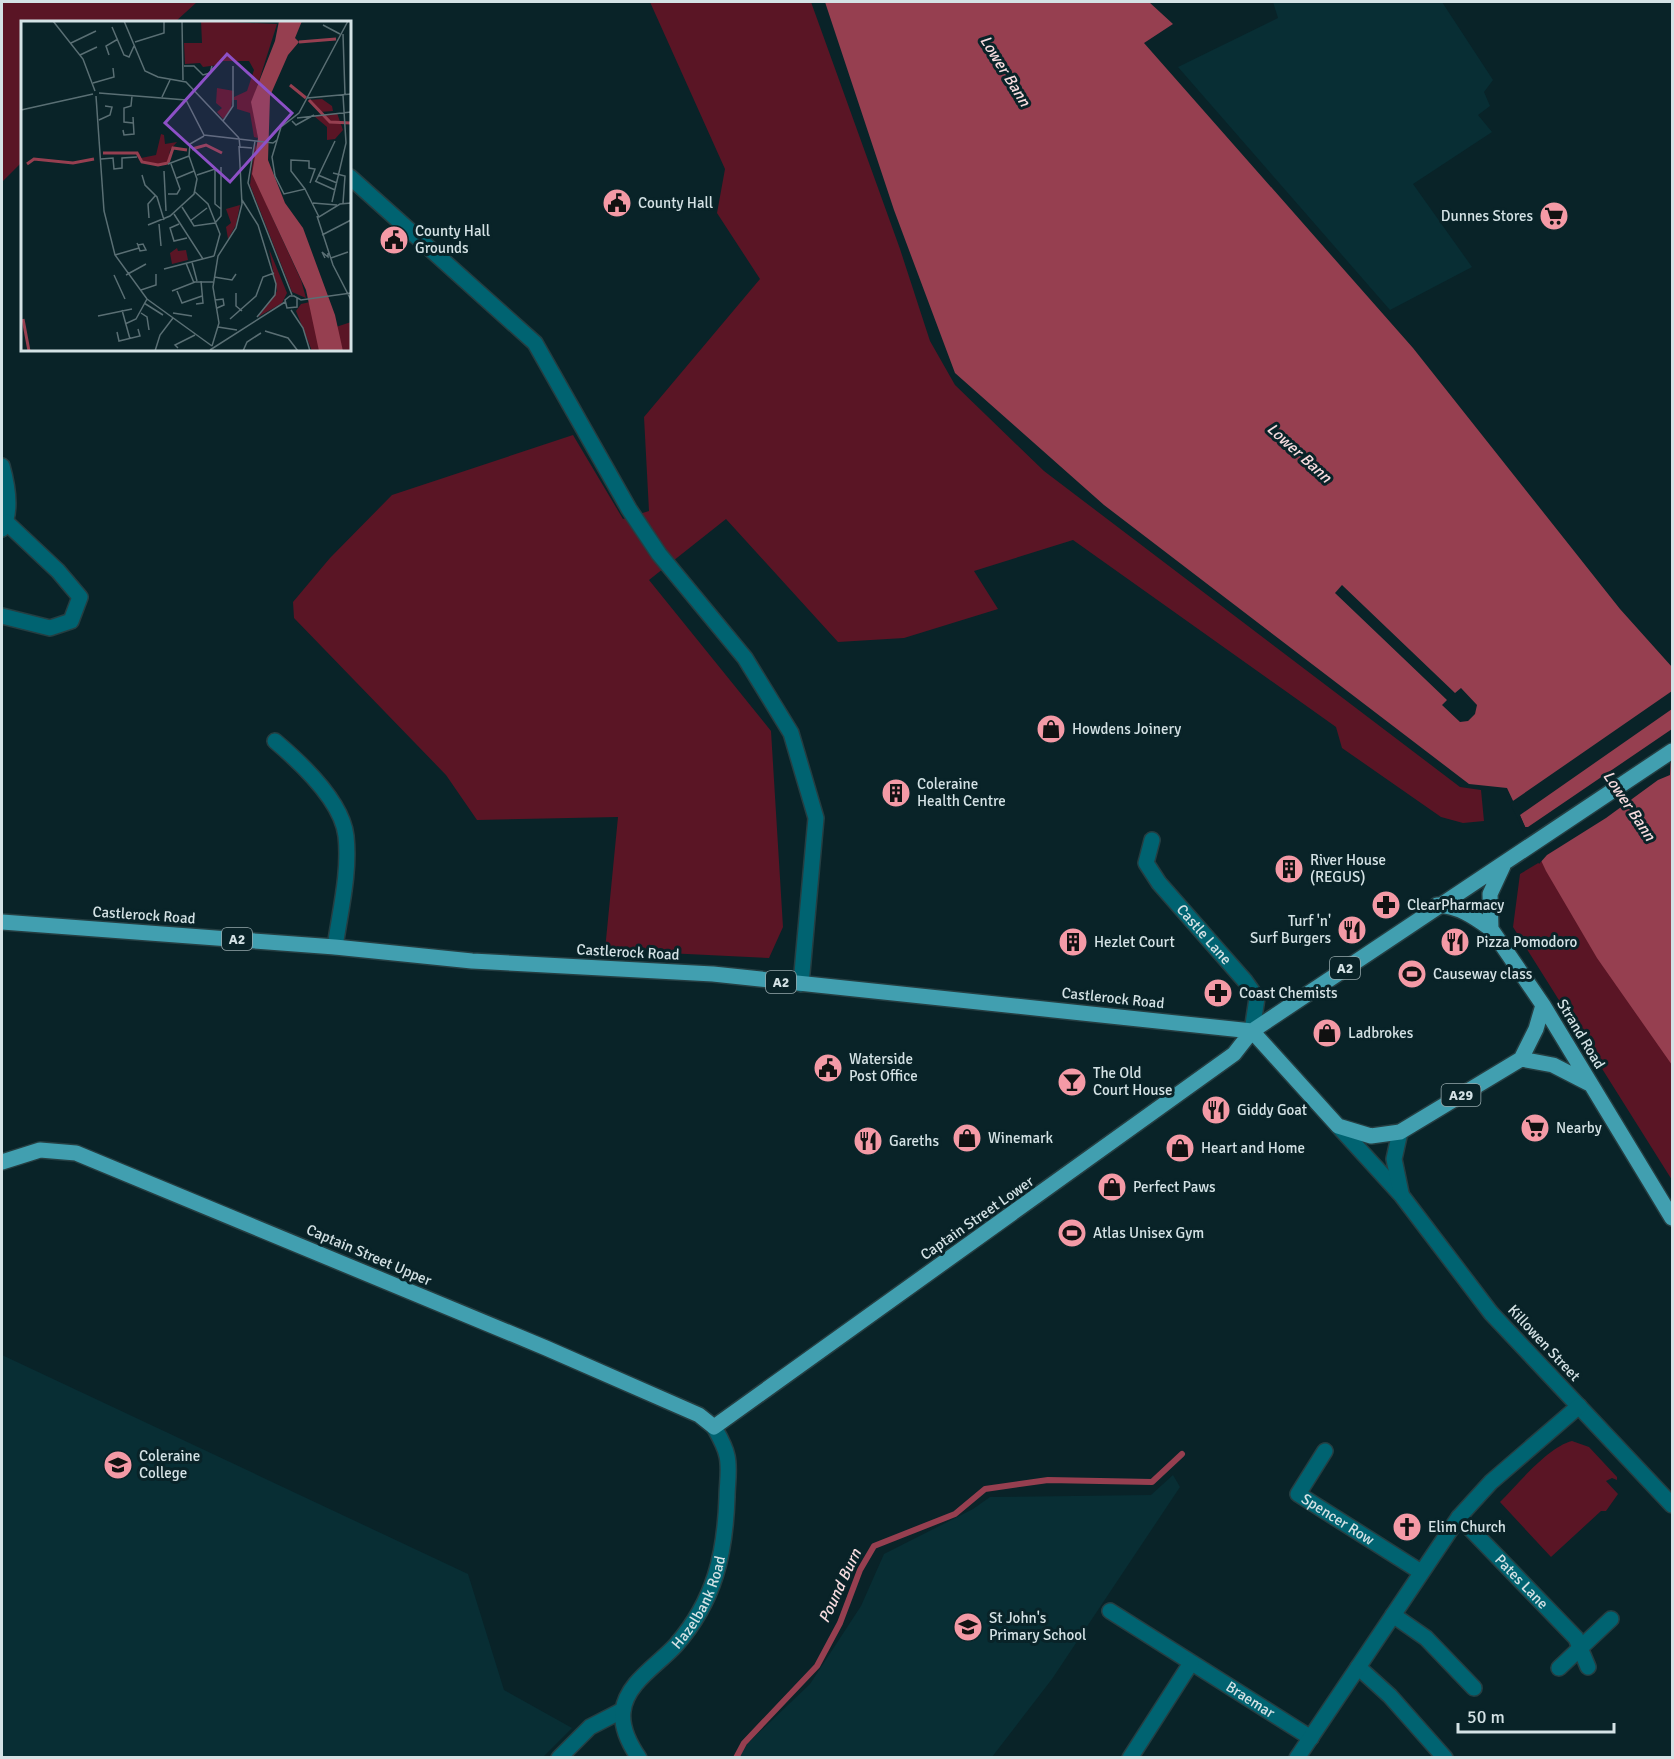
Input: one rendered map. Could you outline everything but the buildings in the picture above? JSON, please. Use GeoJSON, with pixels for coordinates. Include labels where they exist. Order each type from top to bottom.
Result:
{"type":"FeatureCollection","features":[{"type":"Feature","properties":{"kind":"main road","name":"A2"},"geometry":{"type":"LineString","coordinates":[[1252,1031],[1437,905],[1505,863],[1672,751]]}},
{"type":"Feature","properties":{"kind":"main road"},"geometry":{"type":"LineString","coordinates":[[1491,929],[1490,894],[1496,877],[1505,863]]}},
{"type":"Feature","properties":{"kind":"main road"},"geometry":{"type":"LineString","coordinates":[[1437,905],[1465,911],[1491,929]]}},
{"type":"Feature","properties":{"kind":"main road","name":"Castlerock Road"},"geometry":{"type":"LineString","coordinates":[[2,922],[335,947],[472,961],[713,974],[1252,1031]]}},
{"type":"Feature","properties":{"kind":"main road","name":"Strand Road"},"geometry":{"type":"LineString","coordinates":[[1491,929],[1543,1005],[1672,1218]]}},
{"type":"Feature","properties":{"kind":"main road"},"geometry":{"type":"LineString","coordinates":[[1543,1005],[1536,1029],[1521,1059],[1553,1065],[1590,1083]]}},
{"type":"Feature","properties":{"kind":"main road","name":"Killowen Street"},"geometry":{"type":"LineString","coordinates":[[1252,1031],[1338,1126]]}},
{"type":"Feature","properties":{"kind":"main road","name":"Captain Street Lower"},"geometry":{"type":"LineString","coordinates":[[714,1427],[1234,1054],[1252,1031]]}},
{"type":"Feature","properties":{"kind":"main road","name":"A29"},"geometry":{"type":"LineString","coordinates":[[1338,1126],[1371,1136],[1400,1132],[1521,1059]]}},
{"type":"Feature","properties":{"kind":"main road","name":"Captain Street Upper"},"geometry":{"type":"LineString","coordinates":[[4,1156],[40,1150],[76,1153],[546,1348],[699,1415],[714,1427]]}},
{"type":"Feature","properties":{"kind":"street"},"geometry":{"type":"LineString","coordinates":[[351,178],[534,343],[629,509],[659,554],[745,658],[791,733],[816,818],[801,984]]}},
{"type":"Feature","properties":{"kind":"street"},"geometry":{"type":"LineString","coordinates":[[2,466],[7,483],[4,526],[58,571],[80,597],[71,621],[50,628],[2,616]]}},
{"type":"Feature","properties":{"kind":"street"},"geometry":{"type":"LineString","coordinates":[[275,741],[303,765],[330,798],[346,834],[345,880],[335,947]]}},
{"type":"Feature","properties":{"kind":"street","name":"Castle Lane"},"geometry":{"type":"LineString","coordinates":[[1152,840],[1146,863],[1159,883],[1245,981],[1257,998],[1252,1031]]}},
{"type":"Feature","properties":{"kind":"street","name":"Killowen Street"},"geometry":{"type":"LineString","coordinates":[[1338,1126],[1402,1196],[1491,1313],[1672,1505]]}},
{"type":"Feature","properties":{"kind":"street","name":"Killowen Street"},"geometry":{"type":"LineString","coordinates":[[1400,1132],[1394,1159],[1402,1196]]}},
{"type":"Feature","properties":{"kind":"street"},"geometry":{"type":"LineString","coordinates":[[1297,1758],[1459,1517],[1491,1482],[1579,1406]]}},
{"type":"Feature","properties":{"kind":"street","name":"Hazelbank Road"},"geometry":{"type":"LineString","coordinates":[[623,1710],[632,1689],[676,1644],[697,1617],[714,1585],[723,1554],[728,1463],[714,1427]]}},
{"type":"Feature","properties":{"kind":"street","name":"Spencer Row"},"geometry":{"type":"LineString","coordinates":[[1325,1451],[1298,1494],[1421,1572]]}},
{"type":"Feature","properties":{"kind":"street","name":"Pates Lane"},"geometry":{"type":"LineString","coordinates":[[1459,1517],[1576,1638],[1588,1666]]}},
{"type":"Feature","properties":{"kind":"street","name":"Braemar"},"geometry":{"type":"LineString","coordinates":[[1110,1611],[1311,1738]]}},
{"type":"Feature","properties":{"kind":"street"},"geometry":{"type":"LineString","coordinates":[[1393,1615],[1426,1638],[1474,1688]]}},
{"type":"Feature","properties":{"kind":"street"},"geometry":{"type":"LineString","coordinates":[[1559,1668],[1611,1619]]}},
{"type":"Feature","properties":{"kind":"street"},"geometry":{"type":"LineString","coordinates":[[1130,1758],[1191,1663]]}},
{"type":"Feature","properties":{"kind":"street"},"geometry":{"type":"LineString","coordinates":[[1358,1667],[1390,1696],[1445,1758]]}},
{"type":"Feature","properties":{"kind":"street"},"geometry":{"type":"LineString","coordinates":[[559,1758],[590,1727],[623,1710],[623,1723],[630,1745],[639,1758]]}},
{"type":"Feature","properties":{"kind":"shaded area"},"geometry":{"type":"Polygon","coordinates":[[[2,2],[197,2],[176,21],[21,21],[21,163],[2,182],[2,2]]]}},
{"type":"Feature","properties":{"kind":"shaded area"},"geometry":{"type":"Polygon","coordinates":[[[650,2],[811,2],[900,249],[930,341],[955,385],[1044,471],[1460,787],[1481,790],[1484,821],[1463,823],[1441,817],[1342,748],[1336,727],[1073,540],[974,571],[998,609],[904,638],[838,642],[726,519],[649,580],[771,731],[783,927],[769,958],[605,950],[618,817],[477,820],[446,775],[294,618],[293,602],[330,558],[392,495],[573,435],[623,519],[649,511],[644,417],[760,279],[717,213],[725,169],[650,2]]]}},
{"type":"Feature","properties":{"kind":"shaded area"},"geometry":{"type":"Polygon","coordinates":[[[1273,2],[1442,2],[1493,80],[1484,92],[1490,106],[1478,115],[1492,132],[1413,184],[1472,267],[1390,310],[1178,67],[1278,18],[1273,2]]]}},
{"type":"Feature","properties":{"kind":"shaded area"},"geometry":{"type":"Polygon","coordinates":[[[1545,859],[1672,1052],[1672,1180],[1513,927],[1520,874],[1545,859]]]}},
{"type":"Feature","properties":{"kind":"shaded area","name":"Coleraine College"},"geometry":{"type":"Polygon","coordinates":[[[2,1355],[468,1574],[504,1690],[572,1728],[543,1757],[2,1757],[2,1355]]]}},
{"type":"Feature","properties":{"kind":"shaded area"},"geometry":{"type":"Polygon","coordinates":[[[1572,1441],[1589,1447],[1617,1477],[1617,1480],[1612,1478],[1606,1481],[1618,1494],[1606,1511],[1601,1511],[1551,1557],[1500,1502],[1543,1458],[1572,1441]]]}},
{"type":"Feature","properties":{"kind":"shaded area","name":"St John's Primary School"},"geometry":{"type":"Polygon","coordinates":[[[1173,1475],[1180,1487],[1052,1679],[992,1757],[739,1757],[748,1743],[810,1684],[861,1606],[884,1554],[973,1509],[990,1497],[1151,1495],[1173,1475]]]}},
{"type":"Feature","properties":{"kind":"water","name":"Lower Bann"},"geometry":{"type":"Polygon","coordinates":[[[825,2],[1149,2],[1173,24],[1144,43],[1413,348],[1620,609],[1672,667],[1672,1065],[1597,958],[1546,871],[1507,788],[1469,784],[1104,505],[955,373],[894,210],[825,2]]]}},
{"type":"Feature","properties":{"kind":"pier"},"geometry":{"type":"Polygon","coordinates":[[[1342,585],[1455,693],[1461,688],[1477,705],[1475,714],[1468,721],[1460,722],[1442,705],[1447,700],[1335,593],[1342,585]]]}},
{"type":"Feature","properties":{"kind":"pier"},"geometry":{"type":"Polygon","coordinates":[[[1672,691],[1672,709],[1520,815],[1525,827],[1528,827],[1672,729],[1670,775],[1658,780],[1606,818],[1547,855],[1539,864],[1510,803],[1672,691]]]}},
{"type":"Feature","properties":{"kind":"waterway","name":"Pound Burn"},"geometry":{"type":"LineString","coordinates":[[736,1758],[744,1743],[817,1666],[840,1623],[860,1570],[874,1546],[955,1514],[985,1489],[1048,1480],[1152,1482],[1182,1454]]}},
{"type":"Feature","properties":{"kind":"place","name":"County Hall"},"geometry":{"type":"Point","coordinates":[617,203]}},
{"type":"Feature","properties":{"kind":"place","name":"Dunnes Stores"},"geometry":{"type":"Point","coordinates":[1554,216]}},
{"type":"Feature","properties":{"kind":"place","name":"County Hall Grounds"},"geometry":{"type":"Point","coordinates":[394,240]}},
{"type":"Feature","properties":{"kind":"place","name":"Howdens Joinery"},"geometry":{"type":"Point","coordinates":[1051,729]}},
{"type":"Feature","properties":{"kind":"place","name":"Coleraine Health Centre"},"geometry":{"type":"Point","coordinates":[896,793]}},
{"type":"Feature","properties":{"kind":"place","name":"River House (REGUS)"},"geometry":{"type":"Point","coordinates":[1289,869]}},
{"type":"Feature","properties":{"kind":"place","name":"ClearPharmacy"},"geometry":{"type":"Point","coordinates":[1386,905]}},
{"type":"Feature","properties":{"kind":"place","name":"Turf 'n' Surf Burgers"},"geometry":{"type":"Point","coordinates":[1352,930]}},
{"type":"Feature","properties":{"kind":"place","name":"Hezlet Court"},"geometry":{"type":"Point","coordinates":[1073,942]}},
{"type":"Feature","properties":{"kind":"place","name":"Pizza Pomodoro"},"geometry":{"type":"Point","coordinates":[1455,942]}},
{"type":"Feature","properties":{"kind":"place","name":"Causeway class"},"geometry":{"type":"Point","coordinates":[1412,974]}},
{"type":"Feature","properties":{"kind":"place","name":"Coast Chemists"},"geometry":{"type":"Point","coordinates":[1218,993]}},
{"type":"Feature","properties":{"kind":"place","name":"Ladbrokes"},"geometry":{"type":"Point","coordinates":[1327,1033]}},
{"type":"Feature","properties":{"kind":"place","name":"Waterside Post Office"},"geometry":{"type":"Point","coordinates":[828,1068]}},
{"type":"Feature","properties":{"kind":"place","name":"The Old Court House"},"geometry":{"type":"Point","coordinates":[1072,1082]}},
{"type":"Feature","properties":{"kind":"place","name":"Giddy Goat"},"geometry":{"type":"Point","coordinates":[1216,1110]}},
{"type":"Feature","properties":{"kind":"place","name":"Nearby"},"geometry":{"type":"Point","coordinates":[1535,1128]}},
{"type":"Feature","properties":{"kind":"place","name":"Winemark"},"geometry":{"type":"Point","coordinates":[967,1138]}},
{"type":"Feature","properties":{"kind":"place","name":"Gareths"},"geometry":{"type":"Point","coordinates":[868,1141]}},
{"type":"Feature","properties":{"kind":"place","name":"Heart and Home"},"geometry":{"type":"Point","coordinates":[1180,1148]}},
{"type":"Feature","properties":{"kind":"place","name":"Perfect Paws"},"geometry":{"type":"Point","coordinates":[1112,1187]}},
{"type":"Feature","properties":{"kind":"place","name":"Atlas Unisex Gym"},"geometry":{"type":"Point","coordinates":[1072,1233]}},
{"type":"Feature","properties":{"kind":"place","name":"Coleraine College"},"geometry":{"type":"Point","coordinates":[118,1465]}},
{"type":"Feature","properties":{"kind":"place","name":"Elim Church"},"geometry":{"type":"Point","coordinates":[1407,1527]}},
{"type":"Feature","properties":{"kind":"place","name":"St John's Primary School"},"geometry":{"type":"Point","coordinates":[968,1627]}}]}
